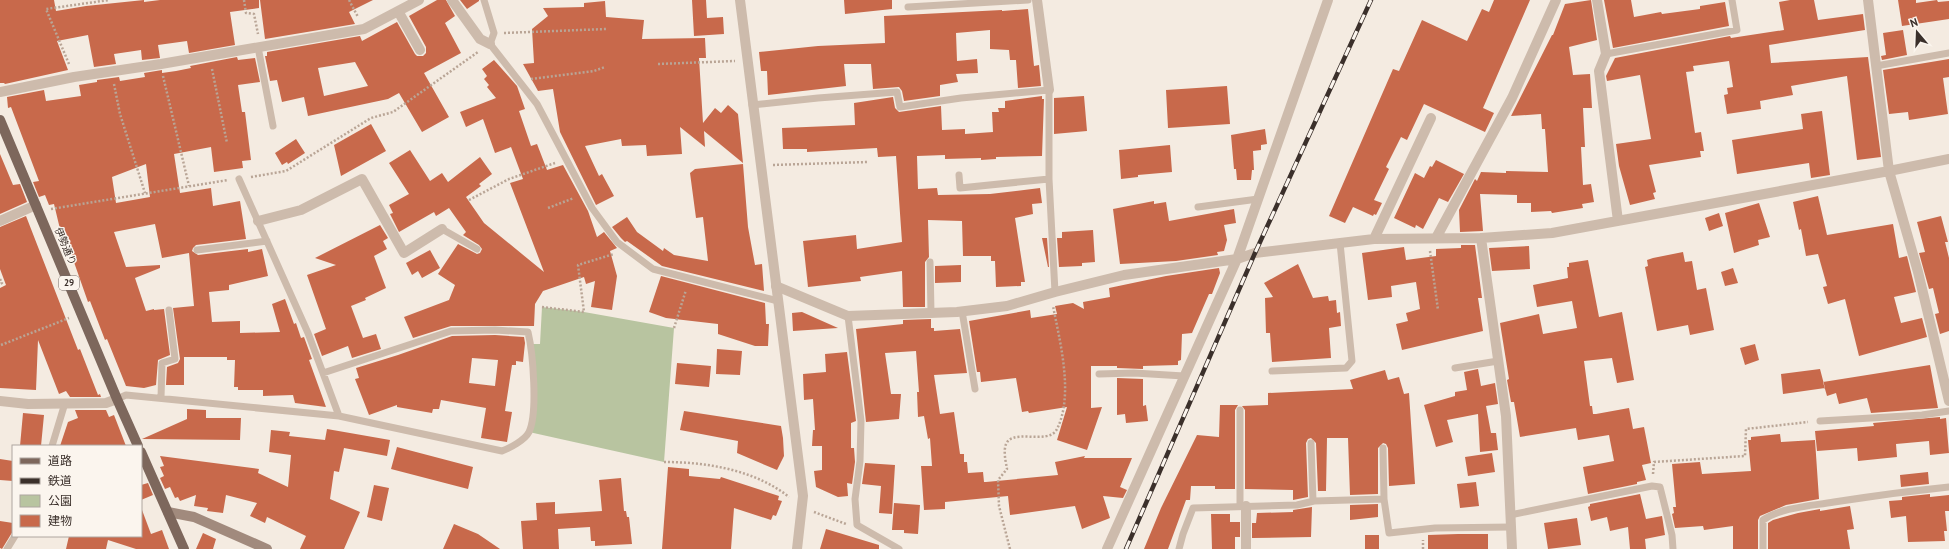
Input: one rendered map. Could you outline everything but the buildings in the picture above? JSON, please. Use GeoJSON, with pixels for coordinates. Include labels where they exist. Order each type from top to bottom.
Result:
{"type":"FeatureCollection","features":[{"type":"Feature","properties":{"kind":"main road","name":"伊勢通り"},"geometry":{"type":"LineString","coordinates":[[0,120],[138,445]]}},
{"type":"Feature","properties":{"kind":"main road"},"geometry":{"type":"LineString","coordinates":[[142,454],[184,549]]}},
{"type":"Feature","properties":{"kind":"main road"},"geometry":{"type":"LineString","coordinates":[[168,512],[194,518],[267,549]]}},
{"type":"Feature","properties":{"kind":"street"},"geometry":{"type":"LineString","coordinates":[[0,92],[74,77],[364,30],[419,0]]}},
{"type":"Feature","properties":{"kind":"street"},"geometry":{"type":"LineString","coordinates":[[452,0],[480,39],[490,44]]}},
{"type":"Feature","properties":{"kind":"street"},"geometry":{"type":"LineString","coordinates":[[740,0],[752,105],[803,496],[796,549]]}},
{"type":"Feature","properties":{"kind":"street"},"geometry":{"type":"LineString","coordinates":[[1037,0],[1049,90]]}},
{"type":"Feature","properties":{"kind":"street"},"geometry":{"type":"LineString","coordinates":[[1107,549],[1237,259],[1328,0]]}},
{"type":"Feature","properties":{"kind":"street"},"geometry":{"type":"LineString","coordinates":[[1432,238],[1512,98],[1556,0]]}},
{"type":"Feature","properties":{"kind":"street"},"geometry":{"type":"LineString","coordinates":[[1597,0],[1606,54],[1599,71],[1618,221]]}},
{"type":"Feature","properties":{"kind":"street"},"geometry":{"type":"LineString","coordinates":[[1868,0],[1889,171],[1918,272],[1949,401]]}},
{"type":"Feature","properties":{"kind":"street"},"geometry":{"type":"LineString","coordinates":[[398,11],[420,50]]}},
{"type":"Feature","properties":{"kind":"street"},"geometry":{"type":"LineString","coordinates":[[1374,239],[1431,118]]}},
{"type":"Feature","properties":{"kind":"street"},"geometry":{"type":"LineString","coordinates":[[776,286],[848,316],[962,311],[1007,306],[1053,292],[1124,275],[1237,259],[1255,253],[1374,239],[1481,238],[1552,233],[1949,159]]}},
{"type":"Feature","properties":{"kind":"street"},"geometry":{"type":"LineString","coordinates":[[258,221],[301,210],[362,179],[404,253],[442,229]]}},
{"type":"Feature","properties":{"kind":"street"},"geometry":{"type":"LineString","coordinates":[[0,221],[37,208]]}},
{"type":"Feature","properties":{"kind":"street"},"geometry":{"type":"LineString","coordinates":[[1481,238],[1506,416],[1512,549]]}},
{"type":"Feature","properties":{"kind":"street"},"geometry":{"type":"LineString","coordinates":[[0,401],[28,404],[106,402],[117,399]]}},
{"type":"Feature","properties":{"kind":"street"},"geometry":{"type":"LineString","coordinates":[[1243,506],[1246,549]]}},
{"type":"Feature","properties":{"kind":"lane"},"geometry":{"type":"LineString","coordinates":[[484,0],[494,33],[490,44],[537,104],[592,208],[617,242],[653,269],[778,302]]}},
{"type":"Feature","properties":{"kind":"lane"},"geometry":{"type":"LineString","coordinates":[[908,7],[1028,0]]}},
{"type":"Feature","properties":{"kind":"lane"},"geometry":{"type":"LineString","coordinates":[[1606,54],[1737,30],[1732,0]]}},
{"type":"Feature","properties":{"kind":"lane"},"geometry":{"type":"LineString","coordinates":[[259,47],[273,126]]}},
{"type":"Feature","properties":{"kind":"lane"},"geometry":{"type":"LineString","coordinates":[[1876,66],[1949,53]]}},
{"type":"Feature","properties":{"kind":"lane"},"geometry":{"type":"LineString","coordinates":[[752,105],[897,92],[900,107],[961,98],[1049,90],[1049,179],[1053,292]]}},
{"type":"Feature","properties":{"kind":"lane"},"geometry":{"type":"LineString","coordinates":[[959,175],[960,188],[1049,179]]}},
{"type":"Feature","properties":{"kind":"lane"},"geometry":{"type":"LineString","coordinates":[[239,179],[308,333],[339,416]]}},
{"type":"Feature","properties":{"kind":"lane"},"geometry":{"type":"LineString","coordinates":[[1198,207],[1258,199]]}},
{"type":"Feature","properties":{"kind":"lane"},"geometry":{"type":"LineString","coordinates":[[442,229],[477,249]]}},
{"type":"Feature","properties":{"kind":"lane"},"geometry":{"type":"LineString","coordinates":[[197,250],[267,241]]}},
{"type":"Feature","properties":{"kind":"lane"},"geometry":{"type":"LineString","coordinates":[[1272,371],[1346,368],[1352,361],[1340,243]]}},
{"type":"Feature","properties":{"kind":"lane"},"geometry":{"type":"LineString","coordinates":[[930,262],[931,313]]}},
{"type":"Feature","properties":{"kind":"lane"},"geometry":{"type":"LineString","coordinates":[[161,398],[162,363],[175,359],[169,310]]}},
{"type":"Feature","properties":{"kind":"lane"},"geometry":{"type":"LineString","coordinates":[[962,311],[975,389]]}},
{"type":"Feature","properties":{"kind":"lane"},"geometry":{"type":"LineString","coordinates":[[848,316],[861,421],[860,461],[854,499],[857,525],[897,549]]}},
{"type":"Feature","properties":{"kind":"lane"},"geometry":{"type":"LineString","coordinates":[[117,399],[126,395],[339,416],[502,451],[512,447],[529,432],[534,411],[531,344],[528,332],[495,330],[451,332],[323,373]]}},
{"type":"Feature","properties":{"kind":"lane"},"geometry":{"type":"LineString","coordinates":[[1455,368],[1498,361]]}},
{"type":"Feature","properties":{"kind":"lane"},"geometry":{"type":"LineString","coordinates":[[1099,374],[1134,373],[1184,376]]}},
{"type":"Feature","properties":{"kind":"lane"},"geometry":{"type":"LineString","coordinates":[[52,445],[65,403]]}},
{"type":"Feature","properties":{"kind":"lane"},"geometry":{"type":"LineString","coordinates":[[1240,410],[1243,506]]}},
{"type":"Feature","properties":{"kind":"lane"},"geometry":{"type":"LineString","coordinates":[[1820,421],[1922,415],[1949,411]]}},
{"type":"Feature","properties":{"kind":"lane"},"geometry":{"type":"LineString","coordinates":[[1311,443],[1313,501]]}},
{"type":"Feature","properties":{"kind":"lane"},"geometry":{"type":"LineString","coordinates":[[1383,448],[1384,499],[1388,533],[1436,528],[1511,527]]}},
{"type":"Feature","properties":{"kind":"lane"},"geometry":{"type":"LineString","coordinates":[[1510,515],[1652,486],[1660,487],[1672,535],[1673,549]]}},
{"type":"Feature","properties":{"kind":"lane"},"geometry":{"type":"LineString","coordinates":[[1763,549],[1763,520],[1772,514],[1891,493],[1949,487]]}},
{"type":"Feature","properties":{"kind":"lane"},"geometry":{"type":"LineString","coordinates":[[1179,549],[1182,534],[1193,508],[1297,505],[1313,501],[1384,499]]}},
{"type":"Feature","properties":{"kind":"lane"},"geometry":{"type":"LineString","coordinates":[[7,549],[14,537]]}},
{"type":"Feature","properties":{"kind":"path"},"geometry":{"type":"LineString","coordinates":[[71,0],[72,6]]}},
{"type":"Feature","properties":{"kind":"path"},"geometry":{"type":"LineString","coordinates":[[74,77],[46,9],[109,0]]}},
{"type":"Feature","properties":{"kind":"path"},"geometry":{"type":"LineString","coordinates":[[244,0],[246,13],[254,14],[259,47]]}},
{"type":"Feature","properties":{"kind":"path"},"geometry":{"type":"LineString","coordinates":[[349,0],[364,30]]}},
{"type":"Feature","properties":{"kind":"path"},"geometry":{"type":"LineString","coordinates":[[494,33],[606,28]]}},
{"type":"Feature","properties":{"kind":"path"},"geometry":{"type":"LineString","coordinates":[[37,208],[286,171],[371,118],[393,112],[490,44]]}},
{"type":"Feature","properties":{"kind":"path"},"geometry":{"type":"LineString","coordinates":[[210,56],[227,143]]}},
{"type":"Feature","properties":{"kind":"path"},"geometry":{"type":"LineString","coordinates":[[658,64],[747,60]]}},
{"type":"Feature","properties":{"kind":"path"},"geometry":{"type":"LineString","coordinates":[[160,64],[167,99],[189,186]]}},
{"type":"Feature","properties":{"kind":"path"},"geometry":{"type":"LineString","coordinates":[[519,81],[594,72],[605,67]]}},
{"type":"Feature","properties":{"kind":"path"},"geometry":{"type":"LineString","coordinates":[[111,71],[120,114],[145,193]]}},
{"type":"Feature","properties":{"kind":"path"},"geometry":{"type":"LineString","coordinates":[[470,200],[509,179],[566,159]]}},
{"type":"Feature","properties":{"kind":"path"},"geometry":{"type":"LineString","coordinates":[[760,166],[867,162]]}},
{"type":"Feature","properties":{"kind":"path"},"geometry":{"type":"LineString","coordinates":[[548,208],[585,194]]}},
{"type":"Feature","properties":{"kind":"path"},"geometry":{"type":"LineString","coordinates":[[1432,238],[1438,310]]}},
{"type":"Feature","properties":{"kind":"path"},"geometry":{"type":"LineString","coordinates":[[542,307],[584,312],[578,265],[628,250]]}},
{"type":"Feature","properties":{"kind":"path"},"geometry":{"type":"LineString","coordinates":[[674,328],[689,278]]}},
{"type":"Feature","properties":{"kind":"path"},"geometry":{"type":"LineString","coordinates":[[0,279],[2,283],[0,284]]}},
{"type":"Feature","properties":{"kind":"path"},"geometry":{"type":"LineString","coordinates":[[1010,549],[1000,506],[998,480],[1007,469],[1005,448],[1008,441],[1015,437],[1049,436],[1057,430],[1064,404],[1064,362],[1053,292]]}},
{"type":"Feature","properties":{"kind":"path"},"geometry":{"type":"LineString","coordinates":[[1,345],[81,314]]}},
{"type":"Feature","properties":{"kind":"path"},"geometry":{"type":"LineString","coordinates":[[1652,486],[1654,462],[1745,456],[1746,429],[1820,421]]}},
{"type":"Feature","properties":{"kind":"path"},"geometry":{"type":"LineString","coordinates":[[664,462],[689,462],[731,469],[778,488],[802,507],[847,524],[857,525]]}},
{"type":"Feature","properties":{"kind":"green space"},"geometry":{"type":"Polygon","coordinates":[[[542,307],[584,312],[674,328],[664,462],[529,432],[534,411],[531,344],[540,344],[542,307]]]}},
{"type":"Feature","properties":{"kind":"railway"},"geometry":{"type":"LineString","coordinates":[[1126,549],[1255,253],[1371,0]]}}]}
